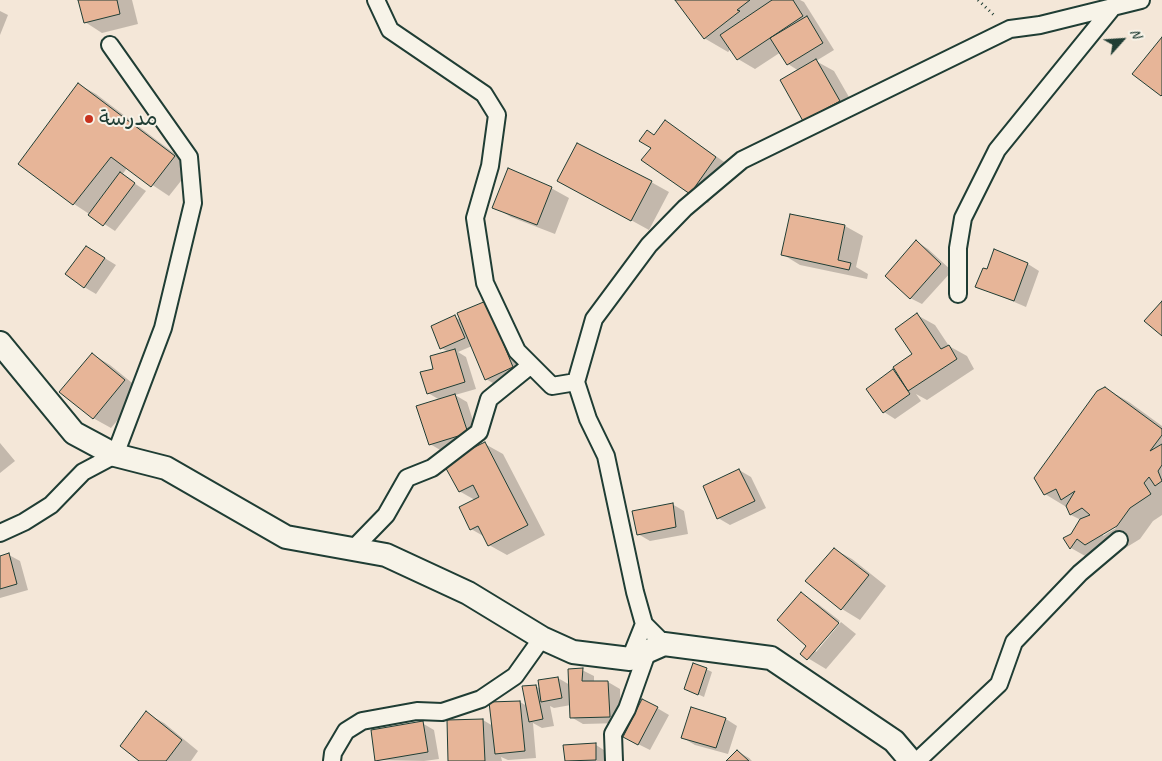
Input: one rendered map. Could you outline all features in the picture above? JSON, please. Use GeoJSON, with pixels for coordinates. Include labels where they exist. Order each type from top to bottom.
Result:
{"type":"FeatureCollection","features":[{"type":"Feature","properties":{"kind":"street"},"geometry":{"type":"LineString","coordinates":[[376,0],[390,30],[484,94],[497,115],[490,166],[475,218],[485,283],[517,351],[552,386],[576,382]]}},
{"type":"Feature","properties":{"kind":"street"},"geometry":{"type":"LineString","coordinates":[[614,761],[613,734],[627,709],[647,651],[644,624],[635,592],[606,456],[588,419],[576,382],[594,319],[649,245],[685,208],[742,160],[1010,29],[1040,25],[1141,0]]}},
{"type":"Feature","properties":{"kind":"street"},"geometry":{"type":"LineString","coordinates":[[958,294],[958,248],[962,218],[997,150],[1113,7]]}},
{"type":"Feature","properties":{"kind":"street"},"geometry":{"type":"LineString","coordinates":[[0,533],[24,522],[50,504],[83,472],[115,455],[162,328],[193,202],[188,157],[110,45]]}},
{"type":"Feature","properties":{"kind":"street"},"geometry":{"type":"LineString","coordinates":[[0,343],[74,433],[115,455],[166,468],[286,537],[386,555],[468,593],[542,638],[573,652],[647,651],[771,658],[894,741],[910,761]]}},
{"type":"Feature","properties":{"kind":"street"},"geometry":{"type":"LineString","coordinates":[[353,549],[386,515],[407,478],[432,468],[479,432],[489,399],[531,365]]}},
{"type":"Feature","properties":{"kind":"street"},"geometry":{"type":"LineString","coordinates":[[917,761],[999,684],[1014,642],[1080,573],[1119,540]]}},
{"type":"Feature","properties":{"kind":"street"},"geometry":{"type":"LineString","coordinates":[[644,624],[647,651]]}},
{"type":"Feature","properties":{"kind":"street"},"geometry":{"type":"LineString","coordinates":[[332,761],[332,753],[346,731],[362,721],[417,711],[442,712],[481,699],[515,676],[542,638]]}},
{"type":"Feature","properties":{"kind":"path"},"geometry":{"type":"LineString","coordinates":[[978,0],[1010,29]]}},
{"type":"Feature","properties":{"kind":"building"},"geometry":{"type":"Polygon","coordinates":[[[78,0],[117,0],[120,14],[84,23],[78,0]]]}},
{"type":"Feature","properties":{"kind":"building"},"geometry":{"type":"Polygon","coordinates":[[[675,0],[750,0],[737,10],[740,11],[704,39],[675,0]]]}},
{"type":"Feature","properties":{"kind":"building"},"geometry":{"type":"Polygon","coordinates":[[[772,0],[793,0],[803,16],[737,60],[720,35],[772,0]]]}},
{"type":"Feature","properties":{"kind":"building"},"geometry":{"type":"Polygon","coordinates":[[[807,16],[823,43],[787,65],[770,38],[807,16]]]}},
{"type":"Feature","properties":{"kind":"building"},"geometry":{"type":"Polygon","coordinates":[[[1162,37],[1162,95],[1161,96],[1132,74],[1162,37]]]}},
{"type":"Feature","properties":{"kind":"building"},"geometry":{"type":"Polygon","coordinates":[[[816,59],[840,101],[803,121],[780,80],[816,59]]]}},
{"type":"Feature","properties":{"kind":"building","name":"مدرسة"},"geometry":{"type":"Polygon","coordinates":[[[78,83],[175,156],[151,187],[111,157],[73,205],[18,164],[78,83]]]}},
{"type":"Feature","properties":{"kind":"building"},"geometry":{"type":"Polygon","coordinates":[[[665,120],[716,157],[690,194],[641,160],[651,148],[639,141],[647,130],[654,135],[665,120]]]}},
{"type":"Feature","properties":{"kind":"building"},"geometry":{"type":"Polygon","coordinates":[[[577,143],[652,181],[631,221],[557,181],[577,143]]]}},
{"type":"Feature","properties":{"kind":"building"},"geometry":{"type":"Polygon","coordinates":[[[508,168],[552,187],[537,225],[492,208],[508,168]]]}},
{"type":"Feature","properties":{"kind":"building"},"geometry":{"type":"Polygon","coordinates":[[[120,172],[135,183],[103,226],[88,215],[120,172]]]}},
{"type":"Feature","properties":{"kind":"building"},"geometry":{"type":"Polygon","coordinates":[[[790,214],[845,225],[838,260],[851,263],[849,270],[781,255],[790,214]]]}},
{"type":"Feature","properties":{"kind":"building"},"geometry":{"type":"Polygon","coordinates":[[[916,240],[941,264],[910,299],[885,276],[916,240]]]}},
{"type":"Feature","properties":{"kind":"building"},"geometry":{"type":"Polygon","coordinates":[[[86,246],[105,258],[84,288],[65,274],[86,246]]]}},
{"type":"Feature","properties":{"kind":"building"},"geometry":{"type":"Polygon","coordinates":[[[994,249],[1028,263],[1014,301],[975,287],[983,268],[987,269],[994,249]]]}},
{"type":"Feature","properties":{"kind":"building"},"geometry":{"type":"Polygon","coordinates":[[[486,301],[513,367],[485,380],[457,313],[486,301]]]}},
{"type":"Feature","properties":{"kind":"building"},"geometry":{"type":"Polygon","coordinates":[[[1162,301],[1162,336],[1144,321],[1162,301]]]}},
{"type":"Feature","properties":{"kind":"building"},"geometry":{"type":"Polygon","coordinates":[[[917,313],[941,349],[949,345],[957,359],[908,391],[893,367],[912,354],[895,329],[917,313]]]}},
{"type":"Feature","properties":{"kind":"building"},"geometry":{"type":"Polygon","coordinates":[[[455,315],[465,338],[440,349],[431,326],[455,315]]]}},
{"type":"Feature","properties":{"kind":"building"},"geometry":{"type":"Polygon","coordinates":[[[455,349],[465,382],[427,394],[420,372],[433,369],[430,356],[455,349]]]}},
{"type":"Feature","properties":{"kind":"building"},"geometry":{"type":"Polygon","coordinates":[[[92,353],[125,380],[93,419],[59,392],[92,353]]]}},
{"type":"Feature","properties":{"kind":"building"},"geometry":{"type":"Polygon","coordinates":[[[893,369],[910,394],[883,413],[866,389],[893,369]]]}},
{"type":"Feature","properties":{"kind":"building"},"geometry":{"type":"Polygon","coordinates":[[[1105,387],[1162,429],[1162,435],[1150,451],[1162,444],[1162,465],[1158,471],[1162,481],[1155,486],[1149,477],[1144,483],[1151,494],[1130,508],[1117,526],[1085,545],[1077,539],[1070,549],[1063,538],[1071,534],[1080,519],[1090,515],[1082,508],[1070,515],[1066,506],[1075,491],[1061,500],[1056,489],[1044,495],[1034,478],[1097,391],[1105,387]]]}},
{"type":"Feature","properties":{"kind":"building"},"geometry":{"type":"Polygon","coordinates":[[[455,394],[468,433],[429,445],[416,406],[455,394]]]}},
{"type":"Feature","properties":{"kind":"building"},"geometry":{"type":"Polygon","coordinates":[[[485,442],[528,525],[488,546],[478,526],[470,530],[459,507],[479,497],[473,485],[459,492],[443,463],[485,442]]]}},
{"type":"Feature","properties":{"kind":"building"},"geometry":{"type":"Polygon","coordinates":[[[739,469],[755,501],[717,519],[703,486],[739,469]]]}},
{"type":"Feature","properties":{"kind":"building"},"geometry":{"type":"Polygon","coordinates":[[[673,503],[676,527],[637,535],[632,511],[673,503]]]}},
{"type":"Feature","properties":{"kind":"building"},"geometry":{"type":"Polygon","coordinates":[[[834,548],[869,575],[841,610],[805,581],[834,548]]]}},
{"type":"Feature","properties":{"kind":"building"},"geometry":{"type":"Polygon","coordinates":[[[9,553],[17,584],[0,589],[0,556],[9,553]]]}},
{"type":"Feature","properties":{"kind":"building"},"geometry":{"type":"Polygon","coordinates":[[[801,592],[839,623],[807,660],[800,654],[806,646],[777,620],[801,592]]]}},
{"type":"Feature","properties":{"kind":"building"},"geometry":{"type":"Polygon","coordinates":[[[693,663],[707,668],[698,695],[684,689],[693,663]]]}},
{"type":"Feature","properties":{"kind":"building"},"geometry":{"type":"Polygon","coordinates":[[[583,668],[582,681],[608,681],[610,717],[570,718],[568,669],[583,668]]]}},
{"type":"Feature","properties":{"kind":"building"},"geometry":{"type":"Polygon","coordinates":[[[558,677],[562,698],[541,702],[538,680],[558,677]]]}},
{"type":"Feature","properties":{"kind":"building"},"geometry":{"type":"Polygon","coordinates":[[[536,685],[543,719],[529,722],[522,686],[536,685]]]}},
{"type":"Feature","properties":{"kind":"building"},"geometry":{"type":"Polygon","coordinates":[[[642,699],[658,707],[638,745],[623,737],[642,699]]]}},
{"type":"Feature","properties":{"kind":"building"},"geometry":{"type":"Polygon","coordinates":[[[520,701],[525,751],[495,754],[489,702],[520,701]]]}},
{"type":"Feature","properties":{"kind":"building"},"geometry":{"type":"Polygon","coordinates":[[[691,707],[726,718],[716,748],[681,738],[691,707]]]}},
{"type":"Feature","properties":{"kind":"building"},"geometry":{"type":"Polygon","coordinates":[[[146,711],[182,740],[166,761],[139,761],[120,746],[146,711]]]}},
{"type":"Feature","properties":{"kind":"building"},"geometry":{"type":"Polygon","coordinates":[[[483,719],[485,761],[448,761],[447,720],[483,719]]]}},
{"type":"Feature","properties":{"kind":"building"},"geometry":{"type":"Polygon","coordinates":[[[423,721],[428,752],[375,761],[371,730],[423,721]]]}},
{"type":"Feature","properties":{"kind":"building"},"geometry":{"type":"Polygon","coordinates":[[[596,743],[596,760],[565,761],[563,745],[596,743]]]}},
{"type":"Feature","properties":{"kind":"building"},"geometry":{"type":"Polygon","coordinates":[[[737,750],[749,761],[726,761],[737,750]]]}},
{"type":"Feature","properties":{"kind":"place","name":"مدرسة"},"geometry":{"type":"Point","coordinates":[89,119]}}]}
